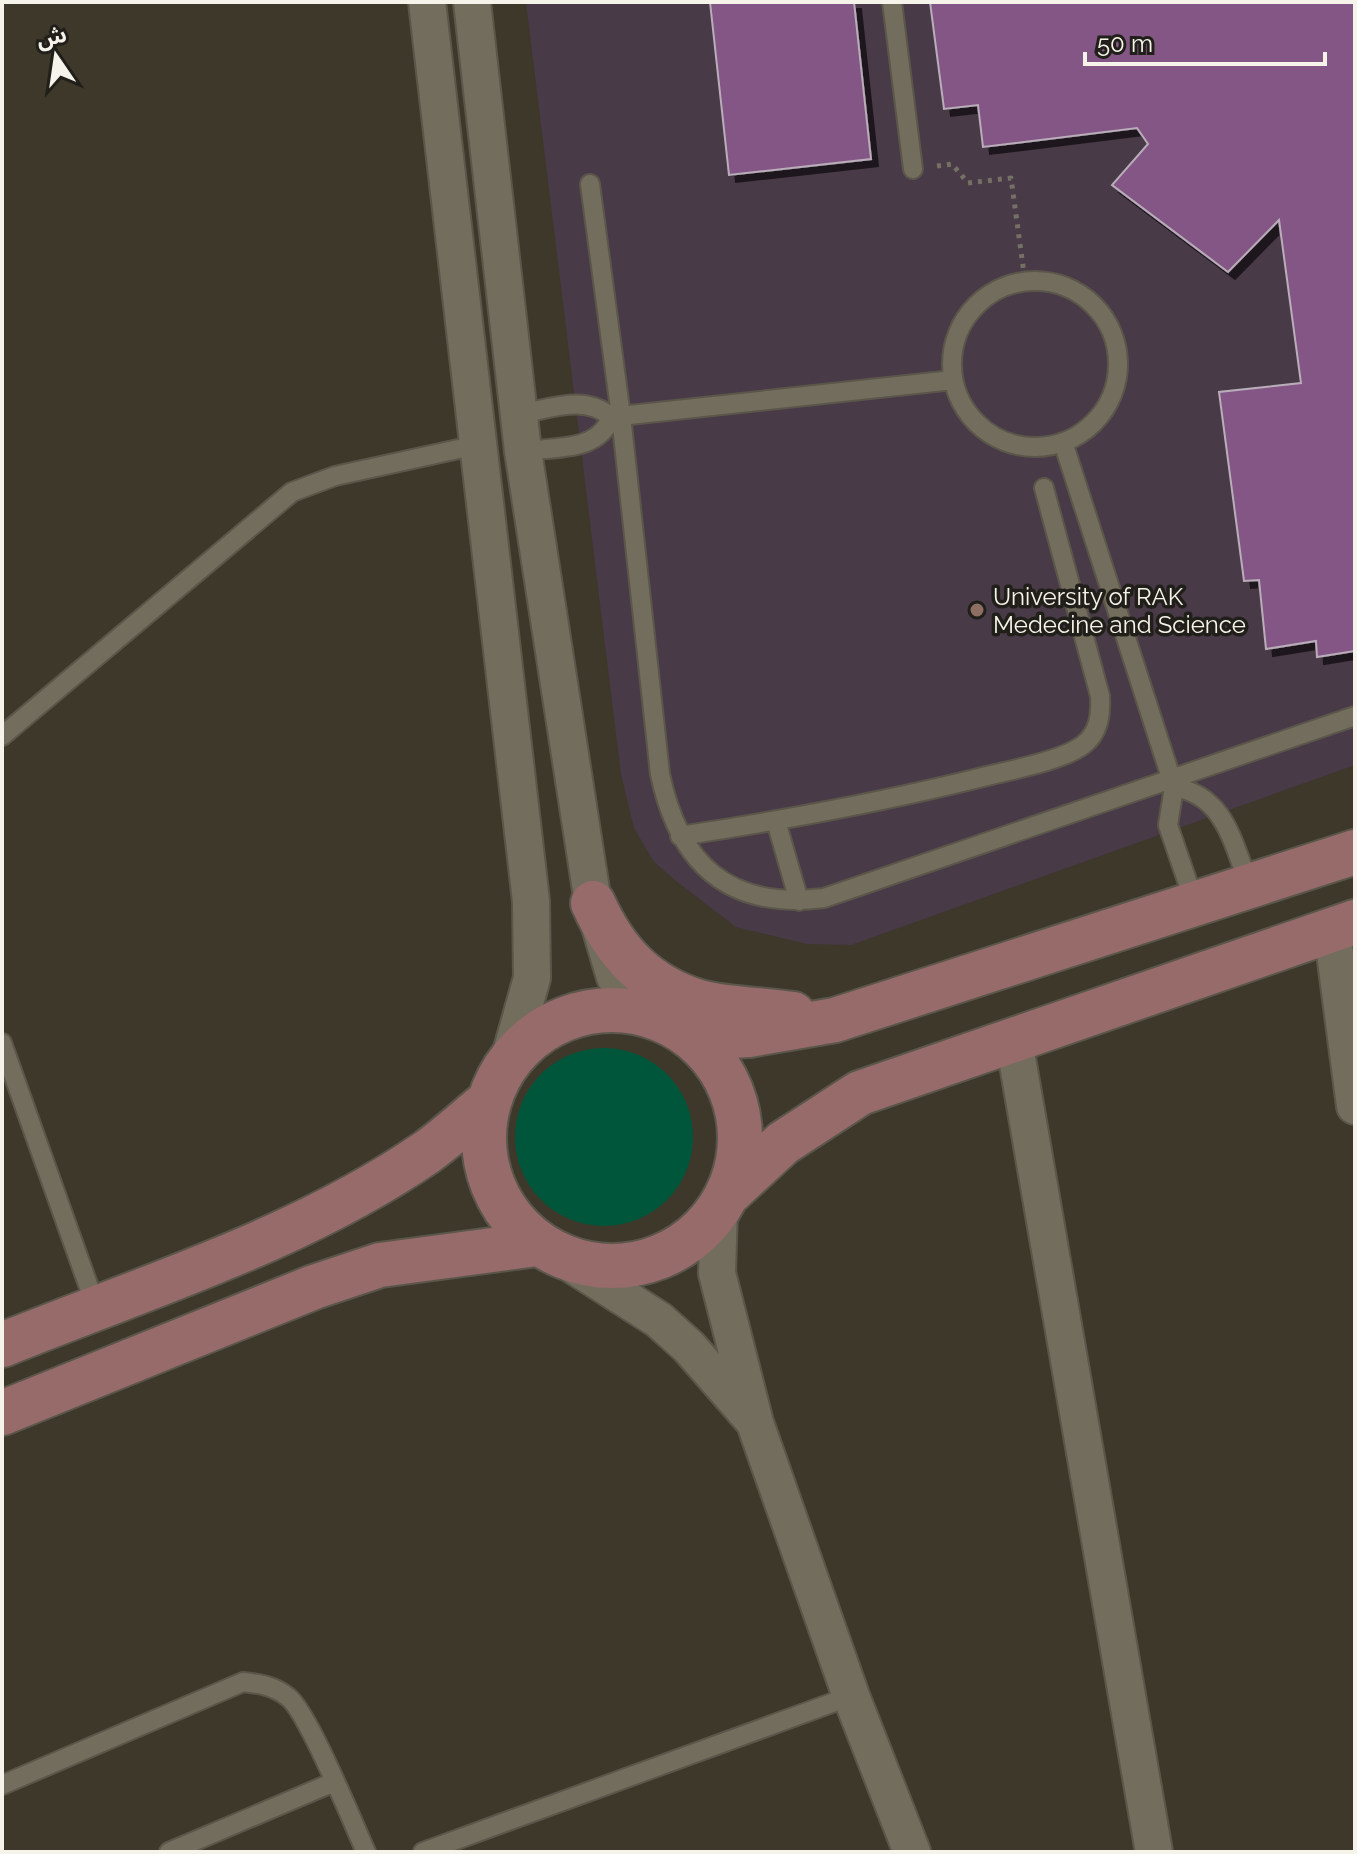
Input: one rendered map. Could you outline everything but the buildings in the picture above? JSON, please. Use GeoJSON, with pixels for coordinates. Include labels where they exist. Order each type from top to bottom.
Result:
{"type":"FeatureCollection","features":[{"type":"Feature","properties":{"kind":"main road"},"geometry":{"type":"LineString","coordinates":[[548,1250],[508,1216],[489,1181],[482,1142],[488,1102],[509,1060],[539,1031],[577,1014],[617,1010],[675,1028],[749,1035],[835,1020],[1355,852]]}},
{"type":"Feature","properties":{"kind":"main road"},"geometry":{"type":"LineString","coordinates":[[593,903],[609,938],[634,968],[699,1002],[835,1020]]}},
{"type":"Feature","properties":{"kind":"main road"},"geometry":{"type":"LineString","coordinates":[[2,1413],[314,1287],[380,1265],[548,1250],[603,1267],[648,1262],[688,1242],[724,1201],[783,1143],[860,1093],[1343,926]]}},
{"type":"Feature","properties":{"kind":"main road"},"geometry":{"type":"LineString","coordinates":[[675,1028],[721,1069],[738,1109],[740,1152],[724,1201]]}},
{"type":"Feature","properties":{"kind":"main road"},"geometry":{"type":"LineString","coordinates":[[2,1345],[277,1235],[374,1185],[428,1151],[488,1102]]}},
{"type":"Feature","properties":{"kind":"street"},"geometry":{"type":"LineString","coordinates":[[427,2],[531,901],[532,978],[509,1060]]}},
{"type":"Feature","properties":{"kind":"street"},"geometry":{"type":"LineString","coordinates":[[472,2],[523,451],[593,903],[615,977],[675,1028]]}},
{"type":"Feature","properties":{"kind":"street"},"geometry":{"type":"LineString","coordinates":[[1343,926],[1355,1106]]}},
{"type":"Feature","properties":{"kind":"street"},"geometry":{"type":"LineString","coordinates":[[1014,1041],[1154,1852]]}},
{"type":"Feature","properties":{"kind":"street"},"geometry":{"type":"LineString","coordinates":[[724,1201],[717,1273],[755,1423],[851,1696],[912,1852]]}},
{"type":"Feature","properties":{"kind":"street"},"geometry":{"type":"LineString","coordinates":[[548,1250],[659,1320],[689,1347],[755,1423]]}},
{"type":"Feature","properties":{"kind":"lane"},"geometry":{"type":"LineString","coordinates":[[892,2],[913,169]]}},
{"type":"Feature","properties":{"kind":"lane"},"geometry":{"type":"LineString","coordinates":[[590,184],[660,774],[666,803],[680,836],[691,855],[712,876],[739,890],[768,899],[799,901],[848,891],[1173,783],[1355,716]]}},
{"type":"Feature","properties":{"kind":"lane"},"geometry":{"type":"LineString","coordinates":[[1025,281],[1047,281],[1087,299],[1102,315],[1112,334],[1117,377],[1110,398],[1098,417],[1082,432],[1063,442],[1034,447],[1007,442],[982,428],[963,407],[953,380],[951,357],[956,335],[967,315],[983,298],[1003,287],[1025,281]]}},
{"type":"Feature","properties":{"kind":"lane"},"geometry":{"type":"LineString","coordinates":[[519,414],[581,403],[592,404],[616,416],[953,380]]}},
{"type":"Feature","properties":{"kind":"lane"},"geometry":{"type":"LineString","coordinates":[[523,451],[591,442],[616,416]]}},
{"type":"Feature","properties":{"kind":"lane"},"geometry":{"type":"LineString","coordinates":[[1063,442],[1173,783],[1168,825],[1195,904]]}},
{"type":"Feature","properties":{"kind":"lane"},"geometry":{"type":"LineString","coordinates":[[2,736],[292,492],[335,476],[477,445]]}},
{"type":"Feature","properties":{"kind":"lane"},"geometry":{"type":"LineString","coordinates":[[680,836],[776,821],[1013,770],[1083,745],[1095,732],[1101,715],[1100,696],[1044,488]]}},
{"type":"Feature","properties":{"kind":"lane"},"geometry":{"type":"LineString","coordinates":[[1173,783],[1204,796],[1215,806],[1250,886]]}},
{"type":"Feature","properties":{"kind":"lane"},"geometry":{"type":"LineString","coordinates":[[776,821],[799,901]]}},
{"type":"Feature","properties":{"kind":"lane"},"geometry":{"type":"LineString","coordinates":[[2,1043],[7,1074],[96,1307]]}},
{"type":"Feature","properties":{"kind":"lane"},"geometry":{"type":"LineString","coordinates":[[2,1785],[243,1682],[269,1685],[292,1699],[366,1852]]}},
{"type":"Feature","properties":{"kind":"lane"},"geometry":{"type":"LineString","coordinates":[[423,1852],[851,1696]]}},
{"type":"Feature","properties":{"kind":"lane"},"geometry":{"type":"LineString","coordinates":[[169,1852],[334,1782]]}},
{"type":"Feature","properties":{"kind":"path"},"geometry":{"type":"LineString","coordinates":[[913,169],[952,164],[968,183],[1011,178],[1025,281]]}},
{"type":"Feature","properties":{"kind":"shaded area","name":"University of RAK Medecine and Science"},"geometry":{"type":"Polygon","coordinates":[[[526,2],[1355,2],[1355,765],[851,945],[807,944],[736,927],[654,862],[634,828],[621,774],[526,2]]]}},
{"type":"Feature","properties":{"kind":"green space"},"geometry":{"type":"Polygon","coordinates":[[[604,1048],[638,1054],[667,1074],[687,1103],[693,1137],[687,1171],[667,1200],[638,1220],[604,1226],[570,1220],[541,1200],[521,1171],[515,1137],[521,1103],[541,1074],[570,1054],[604,1048]]]}},
{"type":"Feature","properties":{"kind":"place","name":"University of RAK Medecine and Science"},"geometry":{"type":"Point","coordinates":[977,610]}}]}
